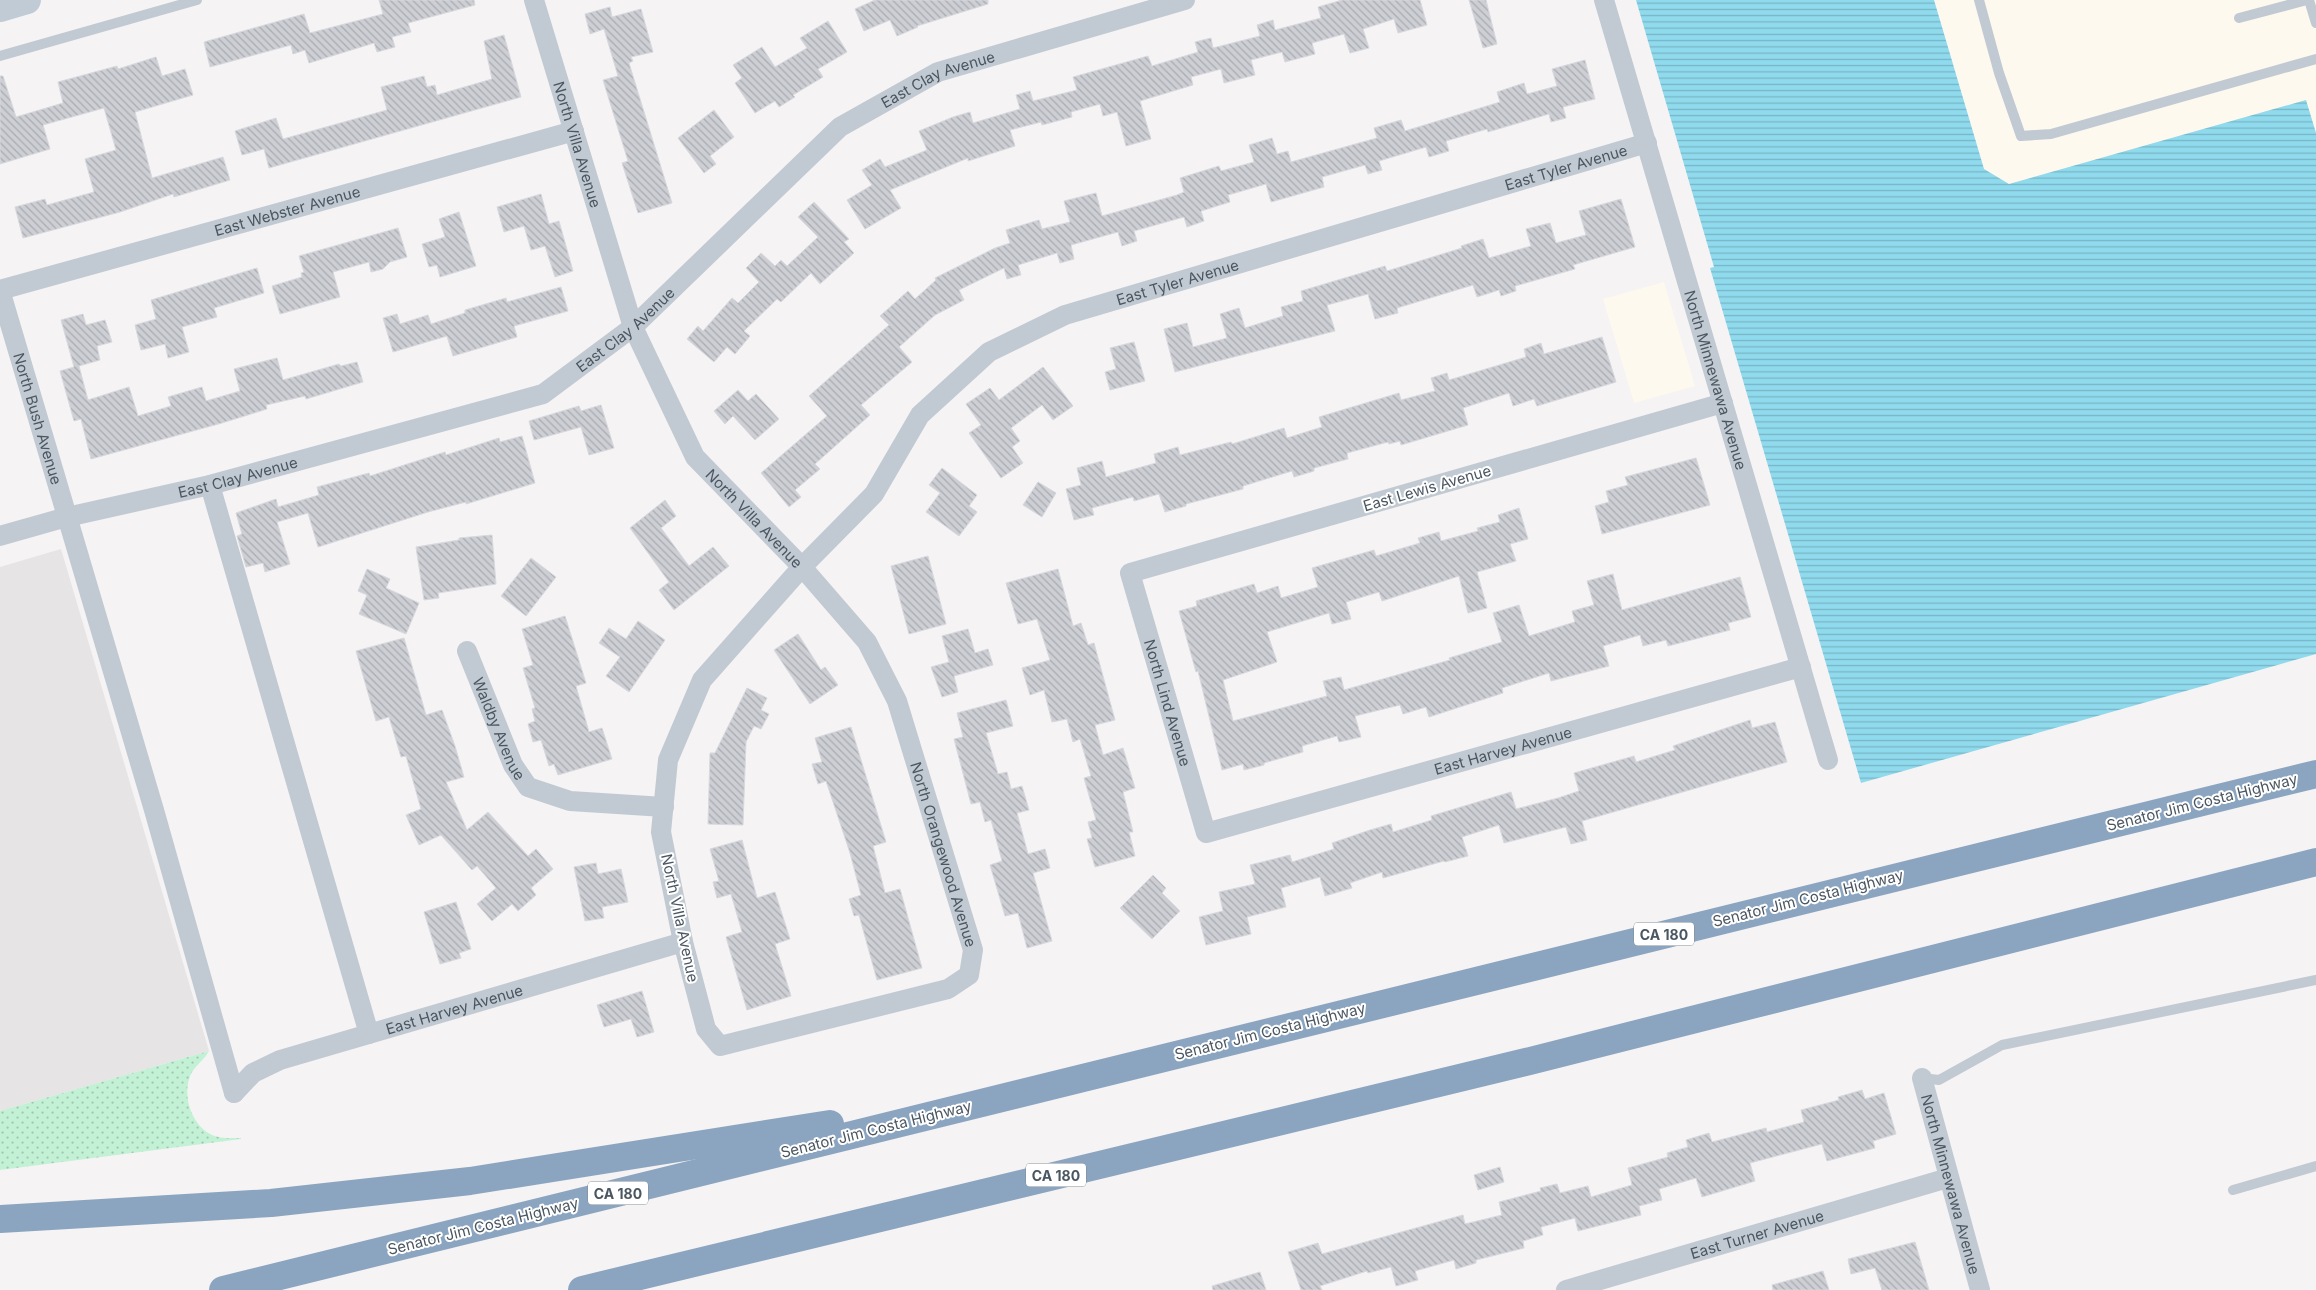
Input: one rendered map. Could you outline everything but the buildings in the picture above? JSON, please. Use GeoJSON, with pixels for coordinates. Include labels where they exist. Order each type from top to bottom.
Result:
{"type":"FeatureCollection","features":[{"type":"Feature","properties":{"kind":"highway","name":"Senator Jim Costa Highway"},"geometry":{"type":"LineString","coordinates":[[223,1290],[2316,774]]}},
{"type":"Feature","properties":{"kind":"highway","name":"CA 180"},"geometry":{"type":"LineString","coordinates":[[582,1290],[1530,1061],[2316,862]]}},
{"type":"Feature","properties":{"kind":"highway"},"geometry":{"type":"LineString","coordinates":[[0,1219],[271,1203],[470,1181],[1012,1095]]}},
{"type":"Feature","properties":{"kind":"main road"},"geometry":{"type":"LineString","coordinates":[[0,8],[28,0]]}},
{"type":"Feature","properties":{"kind":"street","name":"North Villa Avenue"},"geometry":{"type":"LineString","coordinates":[[534,0],[633,327],[695,457],[802,567],[702,680],[668,760],[661,832],[683,942],[706,1029],[720,1046]]}},
{"type":"Feature","properties":{"kind":"street","name":"East Clay Avenue"},"geometry":{"type":"LineString","coordinates":[[0,536],[67,517],[210,485],[543,394],[633,327],[840,127],[938,72],[1185,0]]}},
{"type":"Feature","properties":{"kind":"street","name":"North Minnewawa Avenue"},"geometry":{"type":"LineString","coordinates":[[1604,0],[1828,760]]}},
{"type":"Feature","properties":{"kind":"street","name":"East Webster Avenue"},"geometry":{"type":"LineString","coordinates":[[0,290],[574,131]]}},
{"type":"Feature","properties":{"kind":"street","name":"East Tyler Avenue"},"geometry":{"type":"LineString","coordinates":[[802,567],[874,494],[920,415],[989,352],[1065,314],[1646,143]]}},
{"type":"Feature","properties":{"kind":"street","name":"North Bush Avenue"},"geometry":{"type":"LineString","coordinates":[[0,290],[154,810],[234,1093]]}},
{"type":"Feature","properties":{"kind":"street","name":"East Lewis Avenue"},"geometry":{"type":"LineString","coordinates":[[1130,573],[1723,403]]}},
{"type":"Feature","properties":{"kind":"street"},"geometry":{"type":"LineString","coordinates":[[210,485],[369,1034]]}},
{"type":"Feature","properties":{"kind":"street","name":"North Orangewood Avenue"},"geometry":{"type":"LineString","coordinates":[[720,1046],[948,989],[968,975],[973,950],[898,701],[866,642],[802,567]]}},
{"type":"Feature","properties":{"kind":"street","name":"North Lind Avenue"},"geometry":{"type":"LineString","coordinates":[[1130,573],[1206,833]]}},
{"type":"Feature","properties":{"kind":"street","name":"Waldby Avenue"},"geometry":{"type":"LineString","coordinates":[[467,651],[513,765],[528,787],[570,801],[664,807]]}},
{"type":"Feature","properties":{"kind":"street","name":"East Harvey Avenue"},"geometry":{"type":"LineString","coordinates":[[1206,833],[1801,667]]}},
{"type":"Feature","properties":{"kind":"street","name":"East Harvey Avenue"},"geometry":{"type":"LineString","coordinates":[[234,1093],[253,1074],[280,1060],[683,942]]}},
{"type":"Feature","properties":{"kind":"street","name":"North Minnewawa Avenue"},"geometry":{"type":"LineString","coordinates":[[1922,1078],[1980,1290]]}},
{"type":"Feature","properties":{"kind":"street","name":"East Turner Avenue"},"geometry":{"type":"LineString","coordinates":[[1566,1290],[1948,1178]]}},
{"type":"Feature","properties":{"kind":"lane"},"geometry":{"type":"LineString","coordinates":[[0,56],[197,0]]}},
{"type":"Feature","properties":{"kind":"lane"},"geometry":{"type":"LineString","coordinates":[[1979,0],[1999,74],[2021,136],[2052,134],[2316,59]]}},
{"type":"Feature","properties":{"kind":"lane"},"geometry":{"type":"LineString","coordinates":[[2239,18],[2308,0],[2316,23]]}},
{"type":"Feature","properties":{"kind":"lane"},"geometry":{"type":"LineString","coordinates":[[1922,1078],[1939,1080],[2002,1045],[2316,980]]}},
{"type":"Feature","properties":{"kind":"lane"},"geometry":{"type":"LineString","coordinates":[[2233,1190],[2316,1166]]}},
{"type":"Feature","properties":{"kind":"shaded area"},"geometry":{"type":"Polygon","coordinates":[[[1934,0],[2316,0],[2316,133],[2306,100],[2009,184],[1984,169],[1934,0]]]}},
{"type":"Feature","properties":{"kind":"shaded area"},"geometry":{"type":"Polygon","coordinates":[[[1664,282],[1695,386],[1634,403],[1603,299],[1664,282]]]}},
{"type":"Feature","properties":{"kind":"shaded area"},"geometry":{"type":"Polygon","coordinates":[[[61,549],[209,1051],[0,1111],[0,567],[61,549]]]}},
{"type":"Feature","properties":{"kind":"green space"},"geometry":{"type":"Polygon","coordinates":[[[209,1051],[194,1069],[189,1080],[187,1089],[189,1106],[197,1122],[210,1134],[241,1139],[0,1170],[0,1111],[209,1051]]]}},
{"type":"Feature","properties":{"kind":"water"},"geometry":{"type":"Polygon","coordinates":[[[1636,0],[1934,0],[1984,169],[2009,184],[2306,100],[2316,133],[2316,654],[1861,783],[1710,268],[1714,267],[1636,0]]]}}]}
